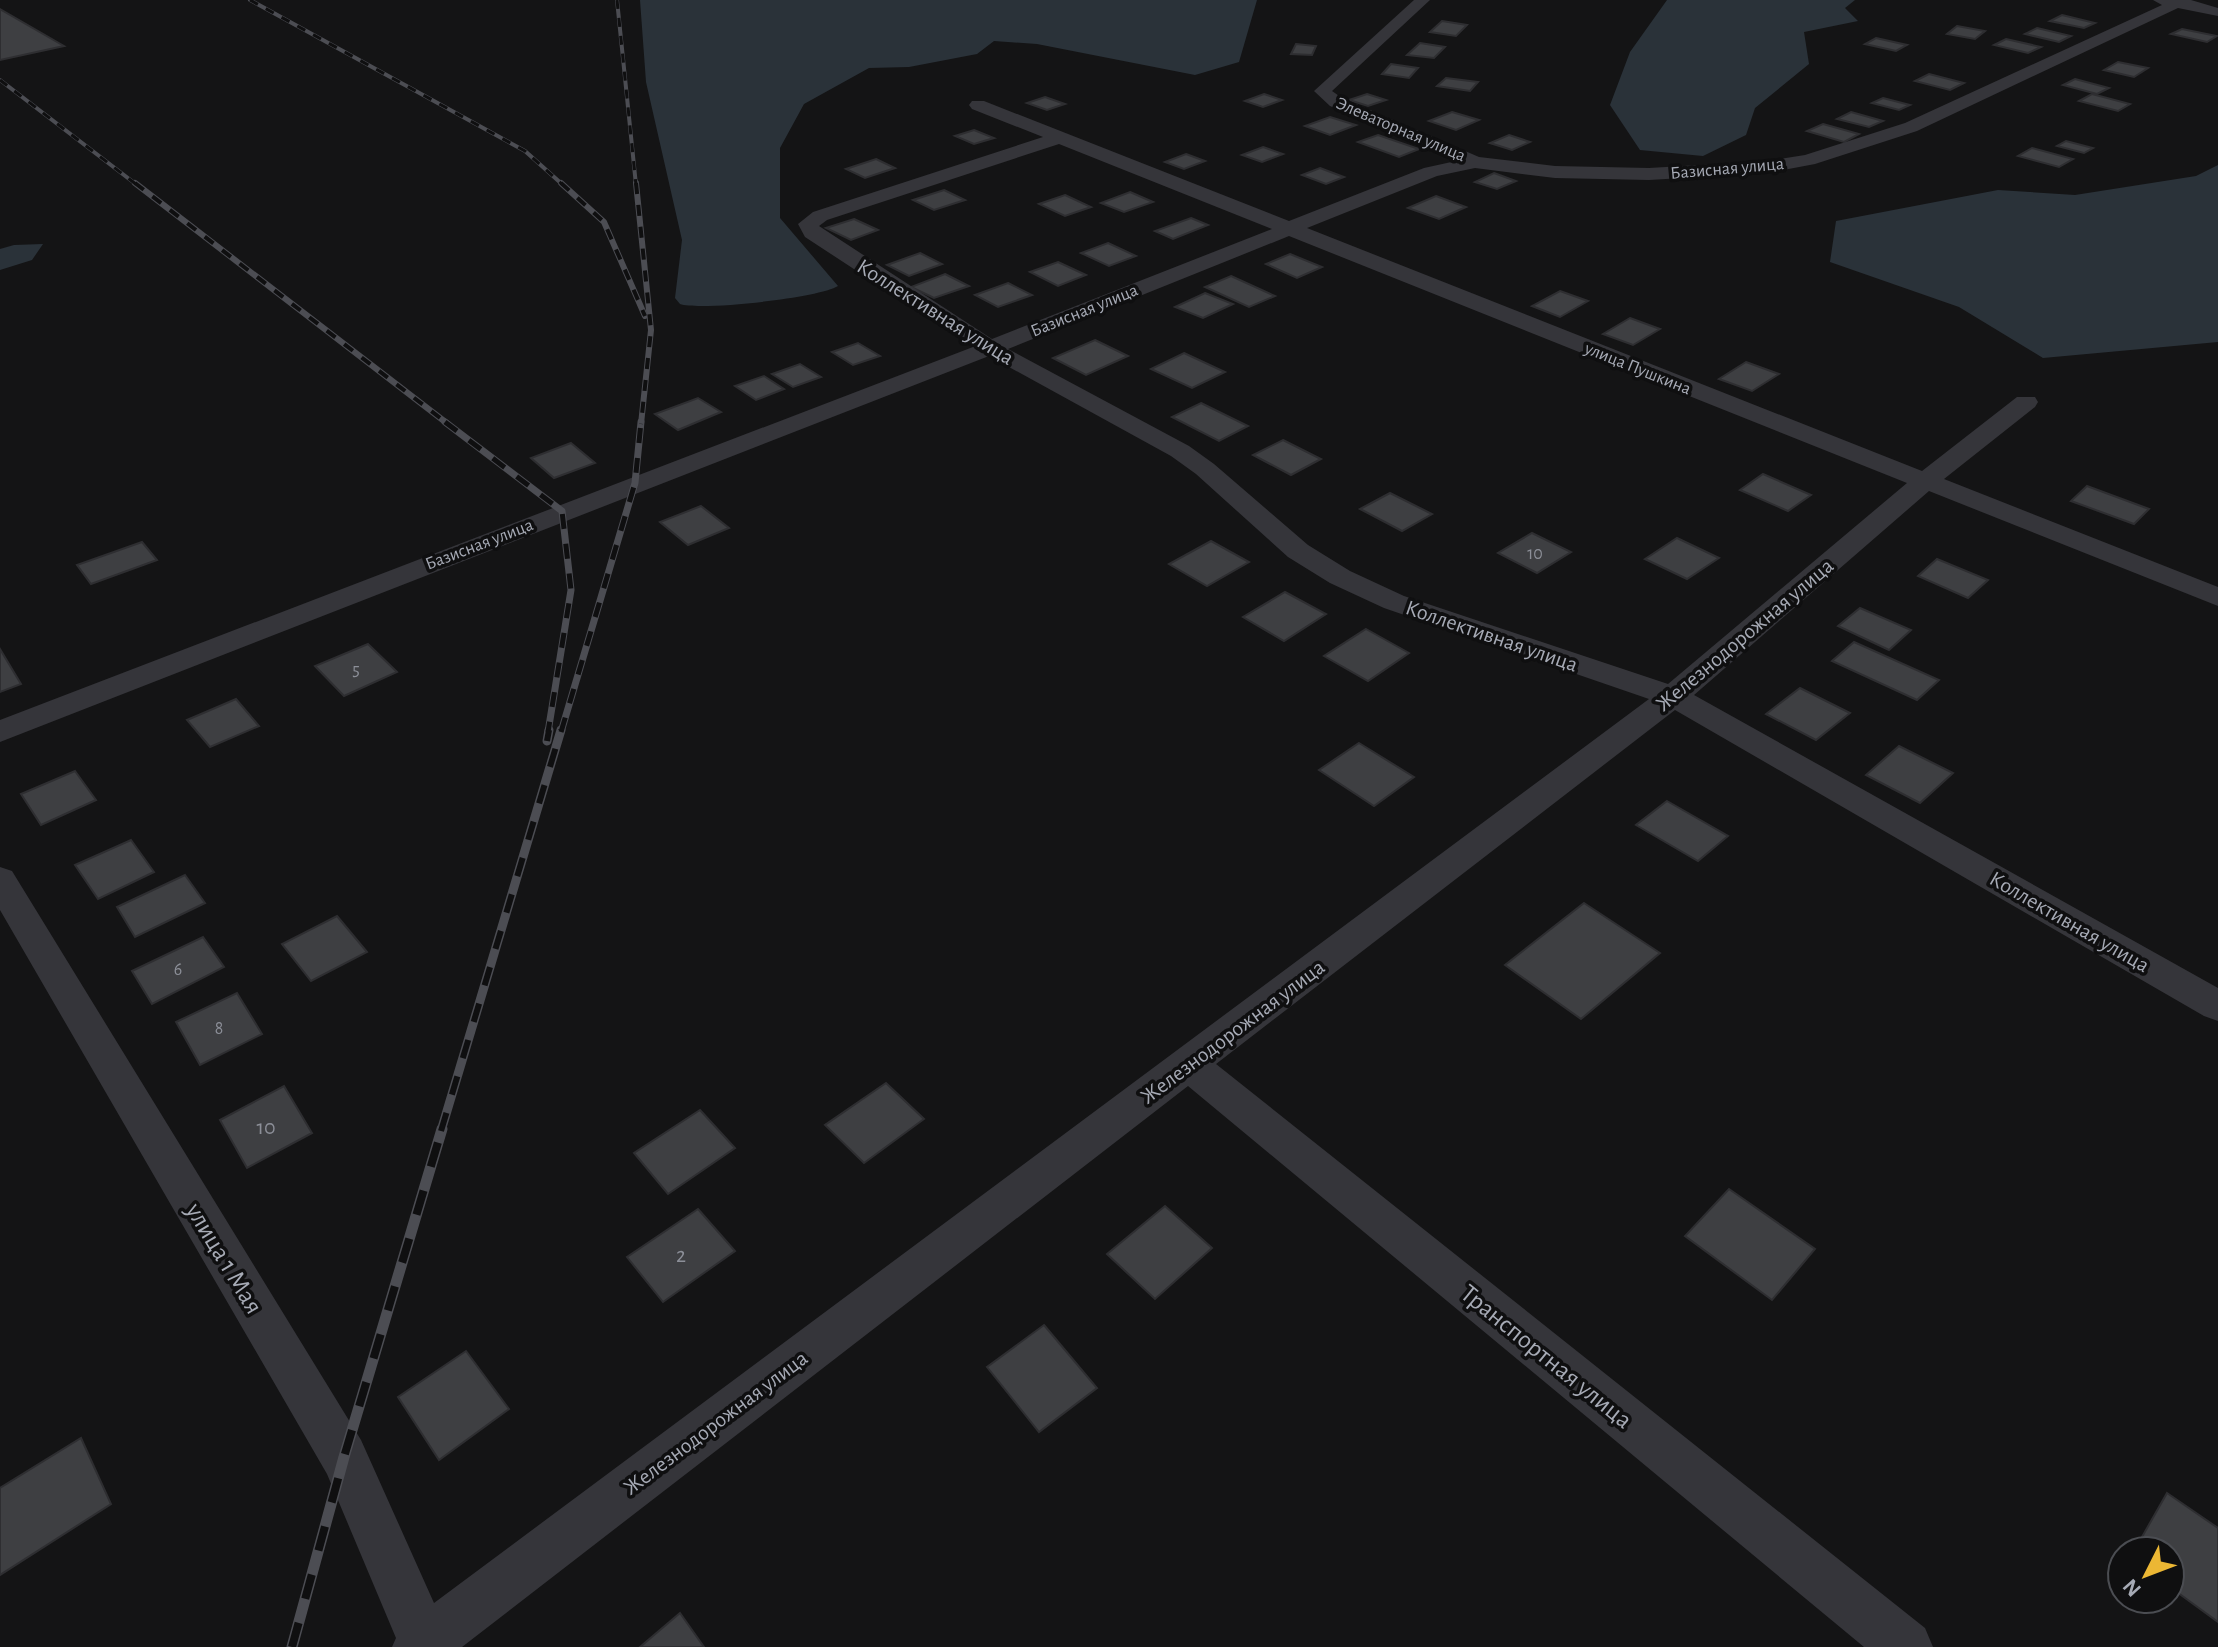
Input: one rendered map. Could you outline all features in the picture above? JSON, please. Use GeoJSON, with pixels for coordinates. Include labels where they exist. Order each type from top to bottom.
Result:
{"type":"FeatureCollection","features":[{"type":"Feature","properties":{"kind":"street","name":"Элеваторная улица"},"geometry":{"type":"LineString","coordinates":[[1423,0],[1322,91],[1336,102],[1475,162]]}},
{"type":"Feature","properties":{"kind":"street","name":"Базисная улица"},"geometry":{"type":"LineString","coordinates":[[0,732],[635,483],[990,348],[1284,228],[1431,172],[1475,162],[1555,172],[1649,174],[1767,167],[1808,160],[1911,127],[2173,1]]}},
{"type":"Feature","properties":{"kind":"street"},"geometry":{"type":"LineString","coordinates":[[2173,1],[2218,12]]}},
{"type":"Feature","properties":{"kind":"street","name":"улица Пушкина"},"geometry":{"type":"LineString","coordinates":[[978,105],[2218,597]]}},
{"type":"Feature","properties":{"kind":"street","name":"Коллективная улица"},"geometry":{"type":"LineString","coordinates":[[1058,138],[820,216],[808,224],[812,233],[990,348],[1180,451],[1205,469],[1298,551],[1340,577],[1394,602],[1673,696],[2218,1006]]}},
{"type":"Feature","properties":{"kind":"street","name":"Железнодорожная улица"},"geometry":{"type":"LineString","coordinates":[[424,1645],[1673,696],[1925,481],[2026,402]]}},
{"type":"Feature","properties":{"kind":"street","name":"улица 1 Мая"},"geometry":{"type":"LineString","coordinates":[[0,880],[344,1457],[424,1645]]}},
{"type":"Feature","properties":{"kind":"street","name":"Транспортная улица"},"geometry":{"type":"LineString","coordinates":[[1188,1064],[1906,1647]]}},
{"type":"Feature","properties":{"kind":"shaded area"},"geometry":{"type":"Polygon","coordinates":[[[640,0],[1257,0],[1239,62],[1195,75],[1037,44],[994,41],[977,54],[909,67],[869,68],[804,104],[780,148],[780,218],[838,286],[785,299],[692,306],[680,304],[675,298],[682,240],[646,82],[640,0]]]}},
{"type":"Feature","properties":{"kind":"shaded area"},"geometry":{"type":"Polygon","coordinates":[[[1667,0],[1855,0],[1845,8],[1858,21],[1804,32],[1809,64],[1755,108],[1746,135],[1703,156],[1640,150],[1610,105],[1630,52],[1667,0]]]}},
{"type":"Feature","properties":{"kind":"shaded area"},"geometry":{"type":"Polygon","coordinates":[[[2218,165],[2218,342],[2043,358],[1959,307],[1830,262],[1836,221],[1998,190],[2075,195],[2196,176],[2218,165]]]}},
{"type":"Feature","properties":{"kind":"shaded area"},"geometry":{"type":"Polygon","coordinates":[[[43,244],[32,260],[0,270],[0,249],[43,244]]]}},
{"type":"Feature","properties":{"kind":"building"},"geometry":{"type":"Polygon","coordinates":[[[0,9],[64,46],[0,60],[0,9]]]}},
{"type":"Feature","properties":{"kind":"building"},"geometry":{"type":"Polygon","coordinates":[[[2062,15],[2095,23],[2084,28],[2050,21],[2062,15]]]}},
{"type":"Feature","properties":{"kind":"building"},"geometry":{"type":"Polygon","coordinates":[[[1442,21],[1467,25],[1456,36],[1430,32],[1442,21]]]}},
{"type":"Feature","properties":{"kind":"building"},"geometry":{"type":"Polygon","coordinates":[[[1957,26],[1985,31],[1975,39],[1947,34],[1957,26]]]}},
{"type":"Feature","properties":{"kind":"building"},"geometry":{"type":"Polygon","coordinates":[[[2037,28],[2071,36],[2059,42],[2025,34],[2037,28]]]}},
{"type":"Feature","properties":{"kind":"building"},"geometry":{"type":"Polygon","coordinates":[[[2182,29],[2217,36],[2207,42],[2171,34],[2182,29]]]}},
{"type":"Feature","properties":{"kind":"building"},"geometry":{"type":"Polygon","coordinates":[[[1876,38],[1907,45],[1896,51],[1865,44],[1876,38]]]}},
{"type":"Feature","properties":{"kind":"building"},"geometry":{"type":"Polygon","coordinates":[[[2006,39],[2041,47],[2028,53],[1994,45],[2006,39]]]}},
{"type":"Feature","properties":{"kind":"building"},"geometry":{"type":"Polygon","coordinates":[[[1420,43],[1445,47],[1434,58],[1407,55],[1420,43]]]}},
{"type":"Feature","properties":{"kind":"building"},"geometry":{"type":"Polygon","coordinates":[[[1296,44],[1316,46],[1312,55],[1291,54],[1296,44]]]}},
{"type":"Feature","properties":{"kind":"building"},"geometry":{"type":"Polygon","coordinates":[[[2118,62],[2148,68],[2134,77],[2104,70],[2118,62]]]}},
{"type":"Feature","properties":{"kind":"building"},"geometry":{"type":"Polygon","coordinates":[[[1391,64],[1418,68],[1409,78],[1382,74],[1391,64]]]}},
{"type":"Feature","properties":{"kind":"building"},"geometry":{"type":"Polygon","coordinates":[[[1929,74],[1964,83],[1950,90],[1915,81],[1929,74]]]}},
{"type":"Feature","properties":{"kind":"building"},"geometry":{"type":"Polygon","coordinates":[[[1446,78],[1478,82],[1470,91],[1437,86],[1446,78]]]}},
{"type":"Feature","properties":{"kind":"building"},"geometry":{"type":"Polygon","coordinates":[[[2075,79],[2109,88],[2097,94],[2063,85],[2075,79]]]}},
{"type":"Feature","properties":{"kind":"building"},"geometry":{"type":"Polygon","coordinates":[[[1264,94],[1282,100],[1263,107],[1245,101],[1264,94]]]}},
{"type":"Feature","properties":{"kind":"building"},"geometry":{"type":"Polygon","coordinates":[[[1367,94],[1386,100],[1368,106],[1349,100],[1367,94]]]}},
{"type":"Feature","properties":{"kind":"building"},"geometry":{"type":"Polygon","coordinates":[[[2092,94],[2130,104],[2118,111],[2079,101],[2092,94]]]}},
{"type":"Feature","properties":{"kind":"building"},"geometry":{"type":"Polygon","coordinates":[[[1045,97],[1065,104],[1047,110],[1027,103],[1045,97]]]}},
{"type":"Feature","properties":{"kind":"building"},"geometry":{"type":"Polygon","coordinates":[[[1883,98],[1910,105],[1899,110],[1872,103],[1883,98]]]}},
{"type":"Feature","properties":{"kind":"building"},"geometry":{"type":"Polygon","coordinates":[[[1452,112],[1479,120],[1456,130],[1429,121],[1452,112]]]}},
{"type":"Feature","properties":{"kind":"building"},"geometry":{"type":"Polygon","coordinates":[[[1851,112],[1883,121],[1869,127],[1837,119],[1851,112]]]}},
{"type":"Feature","properties":{"kind":"building"},"geometry":{"type":"Polygon","coordinates":[[[1330,117],[1356,125],[1330,135],[1305,126],[1330,117]]]}},
{"type":"Feature","properties":{"kind":"building"},"geometry":{"type":"Polygon","coordinates":[[[1823,124],[1859,134],[1844,142],[1807,131],[1823,124]]]}},
{"type":"Feature","properties":{"kind":"building"},"geometry":{"type":"Polygon","coordinates":[[[974,130],[994,138],[974,144],[955,136],[974,130]]]}},
{"type":"Feature","properties":{"kind":"building"},"geometry":{"type":"Polygon","coordinates":[[[1378,135],[1419,149],[1399,157],[1358,142],[1378,135]]]}},
{"type":"Feature","properties":{"kind":"building"},"geometry":{"type":"Polygon","coordinates":[[[1509,135],[1530,142],[1512,150],[1490,143],[1509,135]]]}},
{"type":"Feature","properties":{"kind":"building"},"geometry":{"type":"Polygon","coordinates":[[[2066,141],[2093,148],[2084,153],[2057,146],[2066,141]]]}},
{"type":"Feature","properties":{"kind":"building"},"geometry":{"type":"Polygon","coordinates":[[[1263,147],[1283,154],[1262,162],[1242,155],[1263,147]]]}},
{"type":"Feature","properties":{"kind":"building"},"geometry":{"type":"Polygon","coordinates":[[[2032,148],[2073,159],[2059,167],[2018,156],[2032,148]]]}},
{"type":"Feature","properties":{"kind":"building"},"geometry":{"type":"Polygon","coordinates":[[[1186,154],[1205,161],[1184,169],[1165,162],[1186,154]]]}},
{"type":"Feature","properties":{"kind":"building"},"geometry":{"type":"Polygon","coordinates":[[[876,159],[895,168],[865,178],[846,169],[876,159]]]}},
{"type":"Feature","properties":{"kind":"building"},"geometry":{"type":"Polygon","coordinates":[[[1320,168],[1344,177],[1326,184],[1302,175],[1320,168]]]}},
{"type":"Feature","properties":{"kind":"building"},"geometry":{"type":"Polygon","coordinates":[[[1494,173],[1516,181],[1497,189],[1475,182],[1494,173]]]}},
{"type":"Feature","properties":{"kind":"building"},"geometry":{"type":"Polygon","coordinates":[[[944,190],[965,200],[934,210],[913,200],[944,190]]]}},
{"type":"Feature","properties":{"kind":"building"},"geometry":{"type":"Polygon","coordinates":[[[1130,192],[1153,202],[1124,212],[1101,203],[1130,192]]]}},
{"type":"Feature","properties":{"kind":"building"},"geometry":{"type":"Polygon","coordinates":[[[1065,195],[1091,207],[1065,216],[1039,204],[1065,195]]]}},
{"type":"Feature","properties":{"kind":"building"},"geometry":{"type":"Polygon","coordinates":[[[1436,196],[1466,207],[1439,219],[1408,208],[1436,196]]]}},
{"type":"Feature","properties":{"kind":"building"},"geometry":{"type":"Polygon","coordinates":[[[1191,218],[1208,225],[1173,239],[1155,231],[1191,218]]]}},
{"type":"Feature","properties":{"kind":"building"},"geometry":{"type":"Polygon","coordinates":[[[854,219],[878,230],[851,240],[826,228],[854,219]]]}},
{"type":"Feature","properties":{"kind":"building"},"geometry":{"type":"Polygon","coordinates":[[[1108,243],[1136,256],[1109,266],[1081,253],[1108,243]]]}},
{"type":"Feature","properties":{"kind":"building"},"geometry":{"type":"Polygon","coordinates":[[[920,253],[942,264],[909,276],[887,265],[920,253]]]}},
{"type":"Feature","properties":{"kind":"building"},"geometry":{"type":"Polygon","coordinates":[[[1290,254],[1322,267],[1297,278],[1266,264],[1290,254]]]}},
{"type":"Feature","properties":{"kind":"building"},"geometry":{"type":"Polygon","coordinates":[[[1058,262],[1086,275],[1058,286],[1030,272],[1058,262]]]}},
{"type":"Feature","properties":{"kind":"building"},"geometry":{"type":"Polygon","coordinates":[[[945,274],[969,286],[934,298],[911,287],[945,274]]]}},
{"type":"Feature","properties":{"kind":"building"},"geometry":{"type":"Polygon","coordinates":[[[1231,276],[1275,296],[1249,307],[1205,287],[1231,276]]]}},
{"type":"Feature","properties":{"kind":"building"},"geometry":{"type":"Polygon","coordinates":[[[1008,283],[1032,295],[998,307],[975,295],[1008,283]]]}},
{"type":"Feature","properties":{"kind":"building"},"geometry":{"type":"Polygon","coordinates":[[[1560,291],[1588,301],[1560,317],[1532,306],[1560,291]]]}},
{"type":"Feature","properties":{"kind":"building"},"geometry":{"type":"Polygon","coordinates":[[[1205,293],[1233,304],[1203,318],[1175,307],[1205,293]]]}},
{"type":"Feature","properties":{"kind":"building"},"geometry":{"type":"Polygon","coordinates":[[[1630,318],[1660,329],[1633,345],[1603,334],[1630,318]]]}},
{"type":"Feature","properties":{"kind":"building"},"geometry":{"type":"Polygon","coordinates":[[[1095,340],[1128,356],[1086,375],[1053,358],[1095,340]]]}},
{"type":"Feature","properties":{"kind":"building"},"geometry":{"type":"Polygon","coordinates":[[[858,343],[880,356],[853,365],[832,352],[858,343]]]}},
{"type":"Feature","properties":{"kind":"building"},"geometry":{"type":"Polygon","coordinates":[[[1184,353],[1225,372],[1192,388],[1151,369],[1184,353]]]}},
{"type":"Feature","properties":{"kind":"building"},"geometry":{"type":"Polygon","coordinates":[[[1746,362],[1779,374],[1752,391],[1719,379],[1746,362]]]}},
{"type":"Feature","properties":{"kind":"building"},"geometry":{"type":"Polygon","coordinates":[[[800,364],[821,377],[793,387],[772,374],[800,364]]]}},
{"type":"Feature","properties":{"kind":"building"},"geometry":{"type":"Polygon","coordinates":[[[764,376],[784,389],[756,400],[735,386],[764,376]]]}},
{"type":"Feature","properties":{"kind":"building"},"geometry":{"type":"Polygon","coordinates":[[[698,398],[721,412],[678,430],[655,414],[698,398]]]}},
{"type":"Feature","properties":{"kind":"building"},"geometry":{"type":"Polygon","coordinates":[[[1201,403],[1248,426],[1219,441],[1172,417],[1201,403]]]}},
{"type":"Feature","properties":{"kind":"building"},"geometry":{"type":"Polygon","coordinates":[[[1283,440],[1321,459],[1291,475],[1253,455],[1283,440]]]}},
{"type":"Feature","properties":{"kind":"building"},"geometry":{"type":"Polygon","coordinates":[[[571,443],[595,463],[554,478],[531,458],[571,443]]]}},
{"type":"Feature","properties":{"kind":"building"},"geometry":{"type":"Polygon","coordinates":[[[1763,474],[1811,495],[1788,511],[1740,490],[1763,474]]]}},
{"type":"Feature","properties":{"kind":"building"},"geometry":{"type":"Polygon","coordinates":[[[2087,486],[2149,509],[2134,524],[2071,501],[2087,486]]]}},
{"type":"Feature","properties":{"kind":"building"},"geometry":{"type":"Polygon","coordinates":[[[1390,493],[1432,514],[1402,531],[1360,509],[1390,493]]]}},
{"type":"Feature","properties":{"kind":"building"},"geometry":{"type":"Polygon","coordinates":[[[701,506],[729,528],[688,545],[660,522],[701,506]]]}},
{"type":"Feature","properties":{"kind":"building"},"geometry":{"type":"Polygon","coordinates":[[[1532,533],[1571,552],[1537,573],[1498,553],[1532,533]]]}},
{"type":"Feature","properties":{"kind":"building"},"geometry":{"type":"Polygon","coordinates":[[[1677,538],[1719,558],[1687,579],[1645,559],[1677,538]]]}},
{"type":"Feature","properties":{"kind":"building"},"geometry":{"type":"Polygon","coordinates":[[[1211,541],[1249,562],[1207,586],[1169,564],[1211,541]]]}},
{"type":"Feature","properties":{"kind":"building"},"geometry":{"type":"Polygon","coordinates":[[[142,542],[157,560],[91,584],[77,565],[142,542]]]}},
{"type":"Feature","properties":{"kind":"building"},"geometry":{"type":"Polygon","coordinates":[[[1937,559],[1988,580],[1968,598],[1918,576],[1937,559]]]}},
{"type":"Feature","properties":{"kind":"building"},"geometry":{"type":"Polygon","coordinates":[[[1285,592],[1326,614],[1284,641],[1243,617],[1285,592]]]}},
{"type":"Feature","properties":{"kind":"building"},"geometry":{"type":"Polygon","coordinates":[[[1860,608],[1911,630],[1889,650],[1838,626],[1860,608]]]}},
{"type":"Feature","properties":{"kind":"building"},"geometry":{"type":"Polygon","coordinates":[[[1366,629],[1409,653],[1368,681],[1324,656],[1366,629]]]}},
{"type":"Feature","properties":{"kind":"building"},"geometry":{"type":"Polygon","coordinates":[[[1854,642],[1939,680],[1917,700],[1832,661],[1854,642]]]}},
{"type":"Feature","properties":{"kind":"building"},"geometry":{"type":"Polygon","coordinates":[[[368,644],[397,672],[344,696],[315,666],[368,644]]]}},
{"type":"Feature","properties":{"kind":"building"},"geometry":{"type":"Polygon","coordinates":[[[0,649],[21,684],[0,692],[0,649]]]}},
{"type":"Feature","properties":{"kind":"building"},"geometry":{"type":"Polygon","coordinates":[[[1800,688],[1850,713],[1816,740],[1766,714],[1800,688]]]}},
{"type":"Feature","properties":{"kind":"building"},"geometry":{"type":"Polygon","coordinates":[[[236,699],[259,726],[210,747],[187,720],[236,699]]]}},
{"type":"Feature","properties":{"kind":"building"},"geometry":{"type":"Polygon","coordinates":[[[1359,743],[1414,777],[1374,806],[1319,770],[1359,743]]]}},
{"type":"Feature","properties":{"kind":"building"},"geometry":{"type":"Polygon","coordinates":[[[1899,746],[1953,773],[1920,803],[1866,775],[1899,746]]]}},
{"type":"Feature","properties":{"kind":"building"},"geometry":{"type":"Polygon","coordinates":[[[75,771],[96,800],[41,825],[21,794],[75,771]]]}},
{"type":"Feature","properties":{"kind":"building"},"geometry":{"type":"Polygon","coordinates":[[[1667,801],[1728,836],[1698,861],[1636,825],[1667,801]]]}},
{"type":"Feature","properties":{"kind":"building"},"geometry":{"type":"Polygon","coordinates":[[[131,840],[154,872],[98,899],[75,865],[131,840]]]}},
{"type":"Feature","properties":{"kind":"building"},"geometry":{"type":"Polygon","coordinates":[[[185,875],[205,903],[135,937],[117,907],[185,875]]]}},
{"type":"Feature","properties":{"kind":"building"},"geometry":{"type":"Polygon","coordinates":[[[1584,903],[1660,953],[1581,1019],[1505,965],[1584,903]]]}},
{"type":"Feature","properties":{"kind":"building"},"geometry":{"type":"Polygon","coordinates":[[[337,916],[367,952],[311,981],[282,944],[337,916]]]}},
{"type":"Feature","properties":{"kind":"building"},"geometry":{"type":"Polygon","coordinates":[[[203,937],[224,967],[152,1004],[132,971],[203,937]]]}},
{"type":"Feature","properties":{"kind":"building"},"geometry":{"type":"Polygon","coordinates":[[[237,993],[262,1034],[200,1065],[176,1022],[237,993]]]}},
{"type":"Feature","properties":{"kind":"building"},"geometry":{"type":"Polygon","coordinates":[[[886,1083],[924,1119],[864,1163],[825,1125],[886,1083]]]}},
{"type":"Feature","properties":{"kind":"building"},"geometry":{"type":"Polygon","coordinates":[[[284,1086],[312,1133],[247,1168],[220,1120],[284,1086]]]}},
{"type":"Feature","properties":{"kind":"building"},"geometry":{"type":"Polygon","coordinates":[[[700,1110],[735,1148],[668,1194],[634,1153],[700,1110]]]}},
{"type":"Feature","properties":{"kind":"building"},"geometry":{"type":"Polygon","coordinates":[[[1729,1189],[1815,1249],[1772,1300],[1685,1236],[1729,1189]]]}},
{"type":"Feature","properties":{"kind":"building"},"geometry":{"type":"Polygon","coordinates":[[[1165,1206],[1212,1248],[1155,1299],[1107,1254],[1165,1206]]]}},
{"type":"Feature","properties":{"kind":"building"},"geometry":{"type":"Polygon","coordinates":[[[698,1209],[735,1251],[663,1302],[627,1257],[698,1209]]]}},
{"type":"Feature","properties":{"kind":"building"},"geometry":{"type":"Polygon","coordinates":[[[1044,1325],[1097,1388],[1039,1432],[987,1367],[1044,1325]]]}},
{"type":"Feature","properties":{"kind":"building"},"geometry":{"type":"Polygon","coordinates":[[[466,1351],[509,1409],[439,1460],[398,1397],[466,1351]]]}},
{"type":"Feature","properties":{"kind":"building"},"geometry":{"type":"Polygon","coordinates":[[[81,1438],[111,1504],[0,1575],[0,1488],[81,1438]]]}},
{"type":"Feature","properties":{"kind":"building"},"geometry":{"type":"Polygon","coordinates":[[[2167,1493],[2218,1528],[2218,1622],[2186,1599],[2186,1535],[2143,1535],[2167,1493]]]}},
{"type":"Feature","properties":{"kind":"building"},"geometry":{"type":"Polygon","coordinates":[[[680,1613],[704,1647],[640,1647],[680,1613]]]}},
{"type":"Feature","properties":{"kind":"railway"},"geometry":{"type":"LineString","coordinates":[[250,0],[525,151],[563,185]]}},
{"type":"Feature","properties":{"kind":"railway"},"geometry":{"type":"LineString","coordinates":[[617,0],[636,185]]}},
{"type":"Feature","properties":{"kind":"railway"},"geometry":{"type":"LineString","coordinates":[[0,80],[137,185]]}},
{"type":"Feature","properties":{"kind":"railway"},"geometry":{"type":"LineString","coordinates":[[135,183],[448,424]]}},
{"type":"Feature","properties":{"kind":"railway"},"geometry":{"type":"LineString","coordinates":[[561,183],[604,222],[645,316]]}},
{"type":"Feature","properties":{"kind":"railway"},"geometry":{"type":"LineString","coordinates":[[636,183],[651,330],[641,424]]}},
{"type":"Feature","properties":{"kind":"railway"},"geometry":{"type":"LineString","coordinates":[[445,422],[562,511],[571,590],[548,732]]}},
{"type":"Feature","properties":{"kind":"railway"},"geometry":{"type":"LineString","coordinates":[[561,732],[635,483],[641,422]]}},
{"type":"Feature","properties":{"kind":"railway"},"geometry":{"type":"LineString","coordinates":[[547,741],[549,730]]}},
{"type":"Feature","properties":{"kind":"railway"},"geometry":{"type":"LineString","coordinates":[[441,1131],[561,730]]}},
{"type":"Feature","properties":{"kind":"railway"},"geometry":{"type":"LineString","coordinates":[[292,1647],[344,1457],[442,1129]]}}]}
